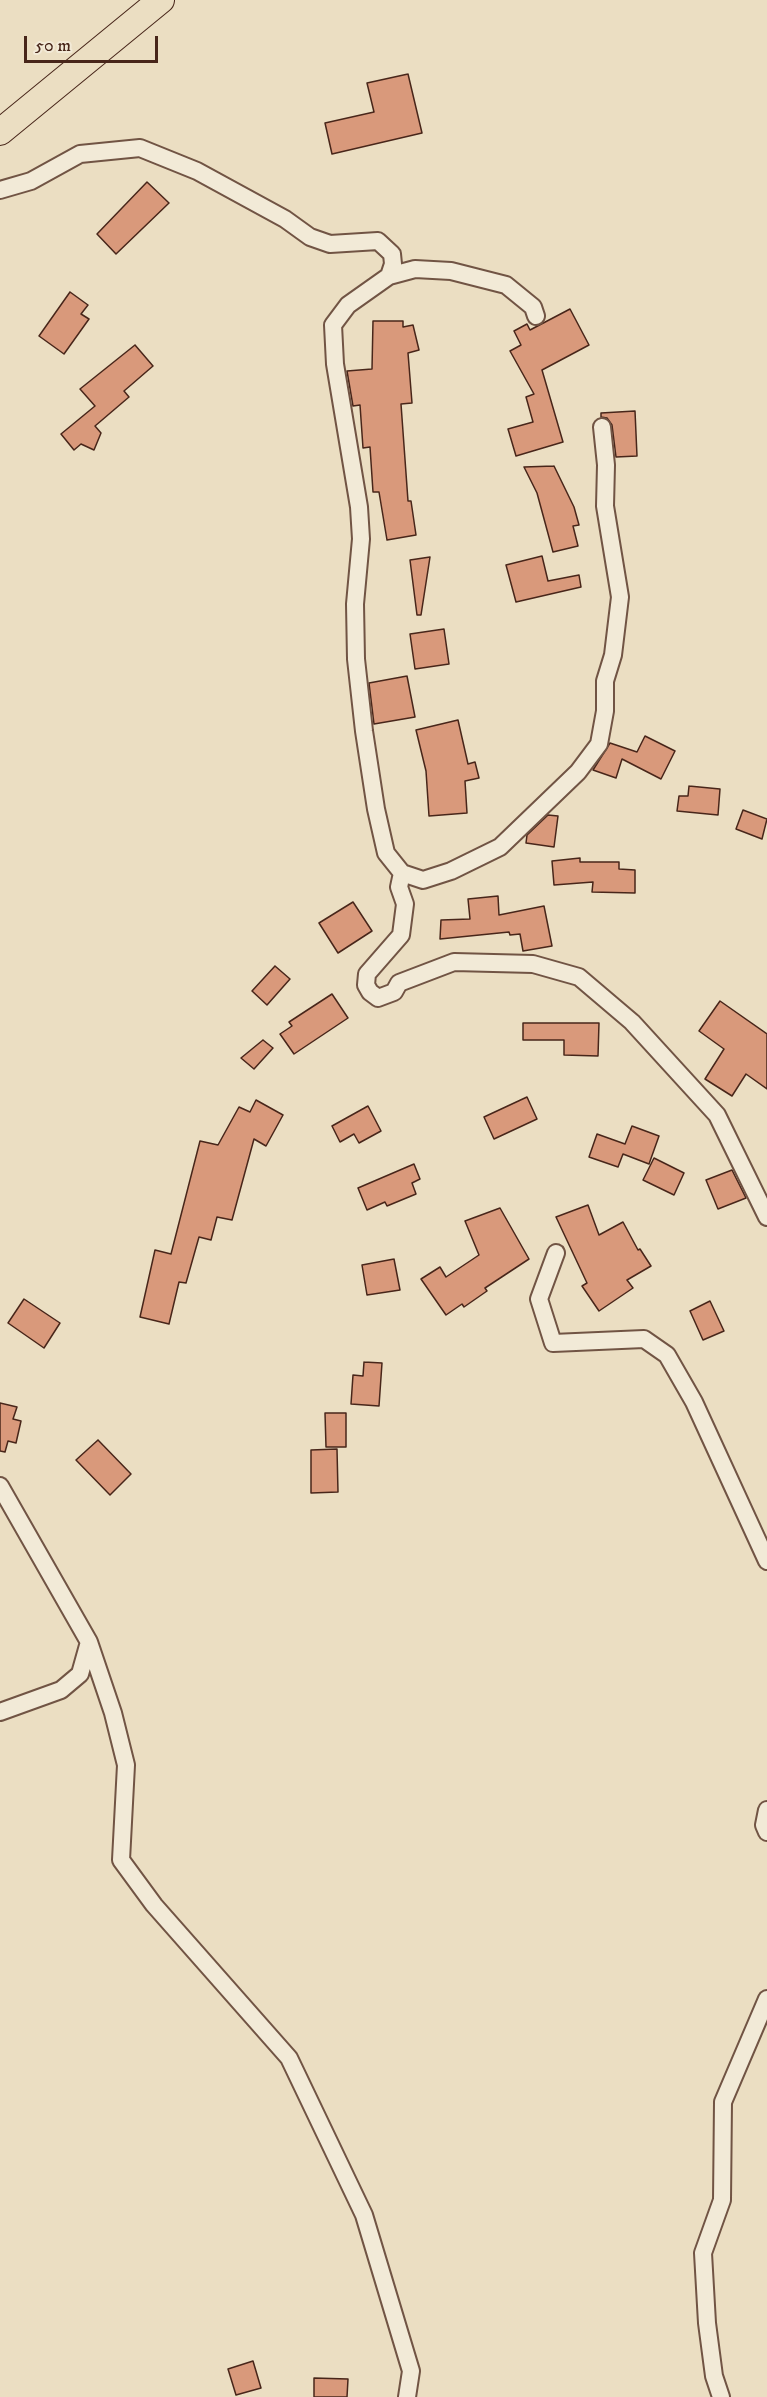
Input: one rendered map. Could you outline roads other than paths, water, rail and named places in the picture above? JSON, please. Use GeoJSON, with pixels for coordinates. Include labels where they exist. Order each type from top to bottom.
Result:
{"type":"FeatureCollection","features":[{"type":"Feature","properties":{"kind":"main road"},"geometry":{"type":"LineString","coordinates":[[0,132],[161,0]]}},
{"type":"Feature","properties":{"kind":"street"},"geometry":{"type":"LineString","coordinates":[[0,190],[31,181],[80,154],[140,148],[197,171],[285,219],[310,237],[330,244],[378,241],[392,254],[393,264],[389,276]]}},
{"type":"Feature","properties":{"kind":"street"},"geometry":{"type":"LineString","coordinates":[[536,316],[533,307],[506,285],[451,271],[415,269],[389,276],[348,305],[333,326],[335,364],[359,507],[361,539],[355,604],[356,659],[364,731],[376,809],[386,853],[402,873],[423,880],[451,871],[500,847],[578,772],[599,744],[605,711],[605,681],[613,655],[620,597],[605,506],[606,465],[602,427]]}},
{"type":"Feature","properties":{"kind":"street"},"geometry":{"type":"LineString","coordinates":[[402,873],[399,887],[405,904],[401,934],[367,974],[366,985],[370,992],[378,998],[394,992],[399,982],[454,962],[533,964],[579,977],[632,1022],[717,1116],[767,1217]]}},
{"type":"Feature","properties":{"kind":"street"},"geometry":{"type":"LineString","coordinates":[[556,1253],[538,1299],[553,1343],[644,1339],[667,1355],[694,1402],[767,1561]]}},
{"type":"Feature","properties":{"kind":"street"},"geometry":{"type":"LineString","coordinates":[[0,1486],[89,1642],[113,1713],[126,1765],[121,1860],[154,1905],[289,2058],[364,2215],[411,2371],[407,2397]]}},
{"type":"Feature","properties":{"kind":"street"},"geometry":{"type":"LineString","coordinates":[[0,1510],[20,1521]]}},
{"type":"Feature","properties":{"kind":"street"},"geometry":{"type":"LineString","coordinates":[[0,1712],[61,1690],[80,1674],[89,1642]]}},
{"type":"Feature","properties":{"kind":"street"},"geometry":{"type":"LineString","coordinates":[[767,1810],[764,1825],[767,1832]]}},
{"type":"Feature","properties":{"kind":"street"},"geometry":{"type":"LineString","coordinates":[[721,2397],[714,2376],[707,2323],[703,2253],[722,2200],[723,2102],[767,1999]]}}]}
